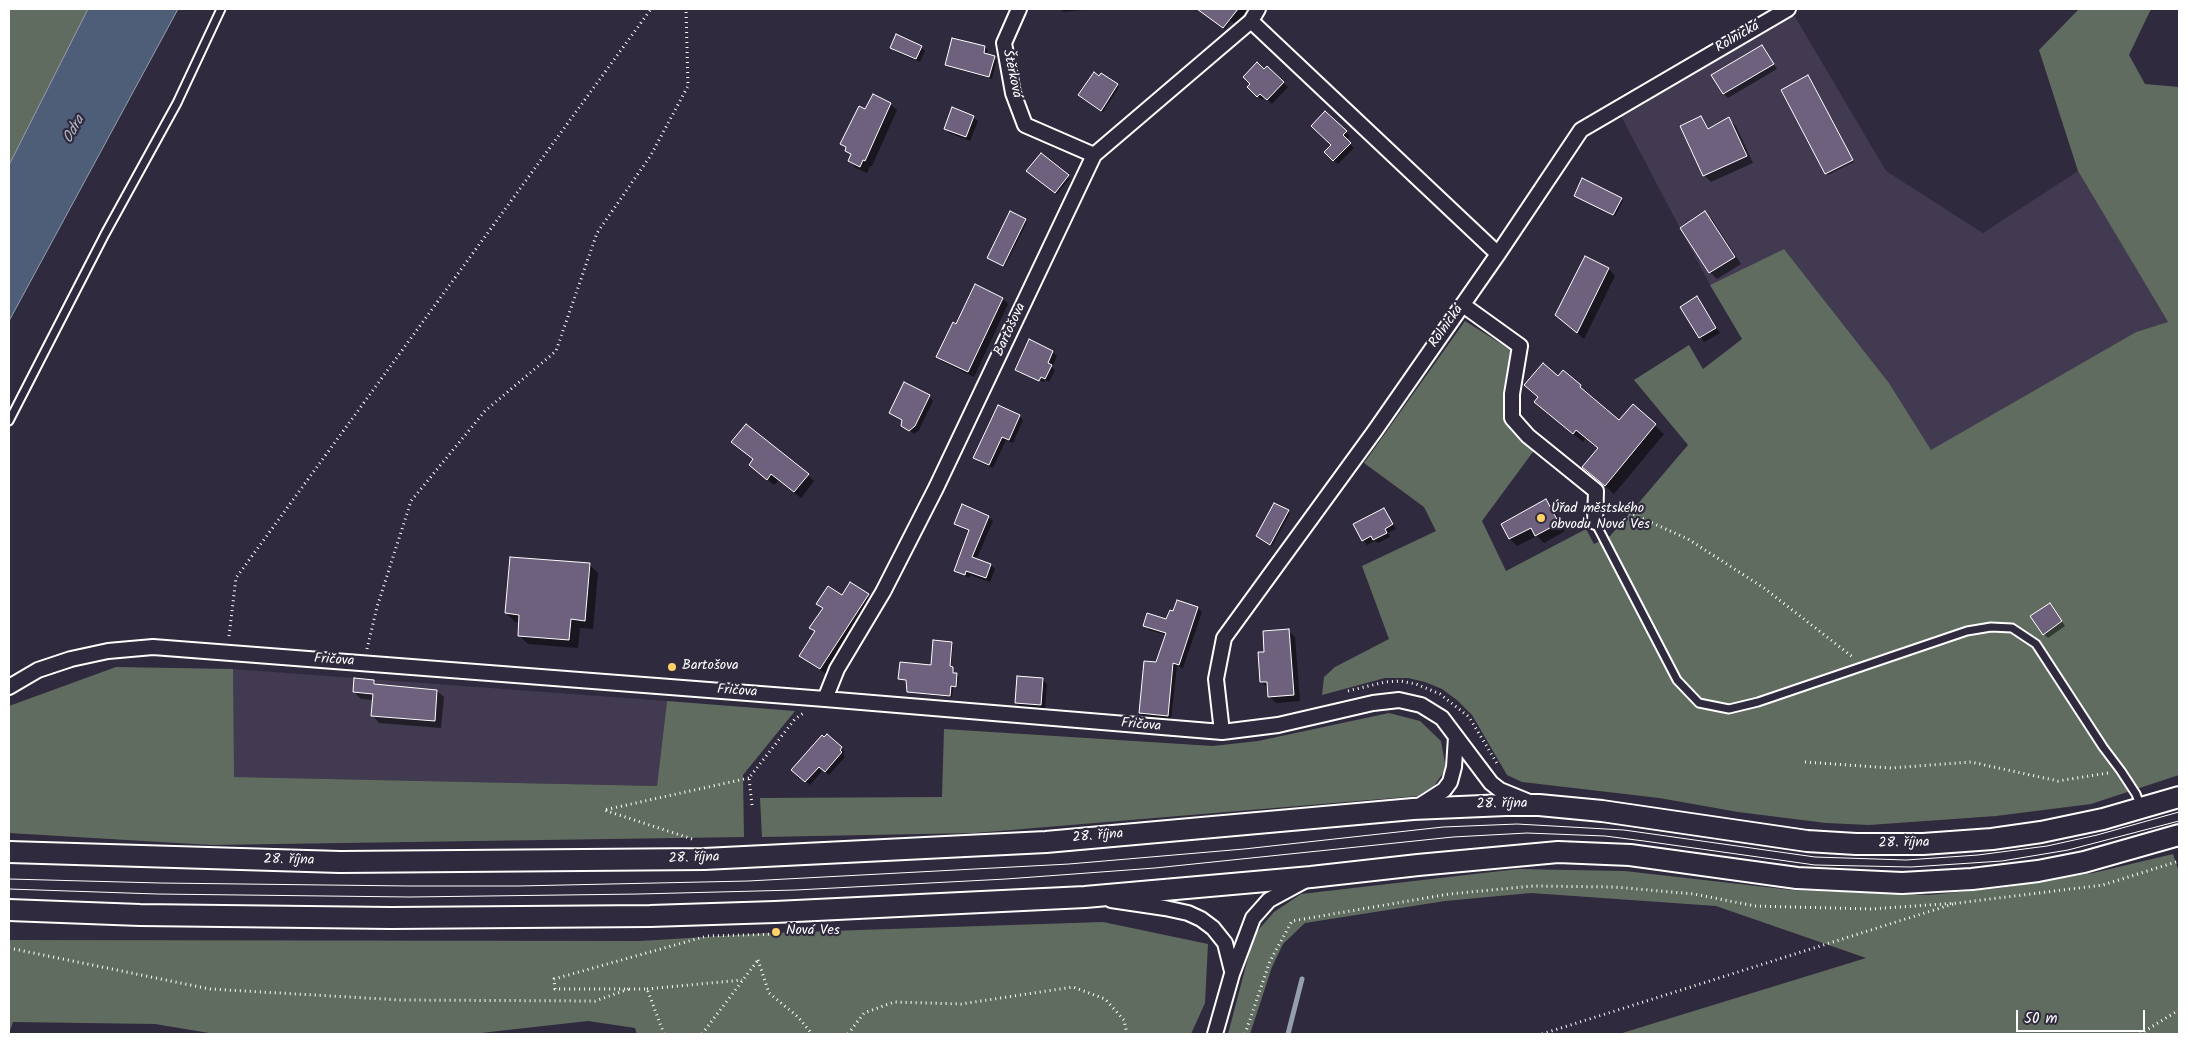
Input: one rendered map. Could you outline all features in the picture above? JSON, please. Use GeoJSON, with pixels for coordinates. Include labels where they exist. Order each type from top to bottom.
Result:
{"type":"FeatureCollection","features":[{"type":"Feature","properties":{"kind":"main road","name":"28. října"},"geometry":{"type":"LineString","coordinates":[[9,852],[340,862],[704,859],[1037,842],[1474,805],[1540,805],[1625,813],[1807,841],[1882,845],[1944,843],[2018,836],[2084,824],[2179,797]]}},
{"type":"Feature","properties":{"kind":"main road"},"geometry":{"type":"LineString","coordinates":[[9,910],[265,917],[511,918],[775,912],[1085,897],[1558,852],[1630,855],[1817,880],[1879,883],[1948,881],[2016,875],[2059,867],[2179,835]]}},
{"type":"Feature","properties":{"kind":"street","name":"Štěrková"},"geometry":{"type":"LineString","coordinates":[[1019,9],[1004,43],[1013,93],[1025,125],[1094,156]]}},
{"type":"Feature","properties":{"kind":"street","name":"Rolnická"},"geometry":{"type":"LineString","coordinates":[[1222,732],[1216,679],[1224,638],[1374,432],[1498,254],[1581,130],[1788,9]]}},
{"type":"Feature","properties":{"kind":"street","name":"Bartošova"},"geometry":{"type":"LineString","coordinates":[[825,699],[837,669],[883,592],[936,488],[1094,156],[1255,15]]}},
{"type":"Feature","properties":{"kind":"street"},"geometry":{"type":"LineString","coordinates":[[1255,15],[1498,254]]}},
{"type":"Feature","properties":{"kind":"street"},"geometry":{"type":"LineString","coordinates":[[1462,305],[1520,346],[1512,394],[1512,418],[1528,436],[1596,491],[1595,522]]}},
{"type":"Feature","properties":{"kind":"street","name":"Fričova"},"geometry":{"type":"LineString","coordinates":[[9,687],[32,673],[57,663],[94,654],[138,648],[172,648],[1222,732],[1278,726],[1373,703],[1399,700],[1421,705],[1435,713],[1446,723],[1491,783],[1509,795],[1540,805]]}},
{"type":"Feature","properties":{"kind":"street"},"geometry":{"type":"LineString","coordinates":[[1413,809],[1437,795],[1448,785],[1454,767],[1456,737]]}},
{"type":"Feature","properties":{"kind":"street"},"geometry":{"type":"LineString","coordinates":[[1215,1034],[1232,974],[1256,912],[1269,900],[1311,877]]}},
{"type":"Feature","properties":{"kind":"street"},"geometry":{"type":"LineString","coordinates":[[1085,897],[1165,908],[1188,913],[1201,919],[1225,943],[1232,974]]}},
{"type":"Feature","properties":{"kind":"lane"},"geometry":{"type":"LineString","coordinates":[[9,421],[105,234],[177,103],[221,9]]}},
{"type":"Feature","properties":{"kind":"lane"},"geometry":{"type":"LineString","coordinates":[[1595,522],[1677,680],[1699,703],[1729,709],[1967,631],[1991,627],[2012,628],[2036,644],[2136,794],[2142,808]]}},
{"type":"Feature","properties":{"kind":"path"},"geometry":{"type":"LineString","coordinates":[[229,636],[236,578],[652,9]]}},
{"type":"Feature","properties":{"kind":"path"},"geometry":{"type":"LineString","coordinates":[[363,663],[378,607],[411,501],[485,411],[556,351],[597,233],[651,155],[688,86],[686,9]]}},
{"type":"Feature","properties":{"kind":"path"},"geometry":{"type":"LineString","coordinates":[[1596,508],[1630,514],[1688,539],[1764,588],[1864,666]]}},
{"type":"Feature","properties":{"kind":"path"},"geometry":{"type":"LineString","coordinates":[[1340,694],[1385,682],[1400,681],[1416,684],[1440,694],[1469,717],[1502,771]]}},
{"type":"Feature","properties":{"kind":"path"},"geometry":{"type":"LineString","coordinates":[[693,840],[604,810],[749,778],[795,719],[825,699]]}},
{"type":"Feature","properties":{"kind":"path"},"geometry":{"type":"LineString","coordinates":[[1804,762],[1891,768],[1971,762],[2058,781],[2121,771]]}},
{"type":"Feature","properties":{"kind":"path"},"geometry":{"type":"LineString","coordinates":[[749,778],[752,805]]}},
{"type":"Feature","properties":{"kind":"path"},"geometry":{"type":"LineString","coordinates":[[1245,1034],[1270,961],[1292,921],[1449,894],[1533,886],[1615,887],[1694,894],[1756,906],[1871,909],[1958,903],[2103,885],[2179,861]]}},
{"type":"Feature","properties":{"kind":"path"},"geometry":{"type":"LineString","coordinates":[[1542,1034],[1958,903]]}},
{"type":"Feature","properties":{"kind":"path"},"geometry":{"type":"LineString","coordinates":[[742,980],[647,989],[555,989],[554,979],[707,936],[777,934]]}},
{"type":"Feature","properties":{"kind":"path"},"geometry":{"type":"LineString","coordinates":[[9,948],[210,989],[400,1000],[596,1001],[629,989]]}},
{"type":"Feature","properties":{"kind":"path"},"geometry":{"type":"LineString","coordinates":[[702,1034],[758,960],[769,993],[798,1017],[812,1034]]}},
{"type":"Feature","properties":{"kind":"path"},"geometry":{"type":"LineString","coordinates":[[848,1034],[864,1013],[894,1002],[961,1004],[1073,987],[1104,999],[1124,1020],[1127,1034]]}},
{"type":"Feature","properties":{"kind":"path"},"geometry":{"type":"LineString","coordinates":[[647,989],[664,1034]]}},
{"type":"Feature","properties":{"kind":"path"},"geometry":{"type":"LineString","coordinates":[[2140,1034],[2179,1010]]}},
{"type":"Feature","properties":{"kind":"shaded area"},"geometry":{"type":"Polygon","coordinates":[[[1794,15],[1886,171],[1983,233],[2078,171],[2168,322],[2136,332],[1931,451],[1889,383],[1784,249],[1710,285],[1621,116],[1794,15]]]}},
{"type":"Feature","properties":{"kind":"shaded area"},"geometry":{"type":"Polygon","coordinates":[[[233,669],[667,701],[657,786],[233,777],[233,669]]]}},
{"type":"Feature","properties":{"kind":"green space"},"geometry":{"type":"Polygon","coordinates":[[[9,9],[88,9],[9,165],[9,9]]]}},
{"type":"Feature","properties":{"kind":"green space"},"geometry":{"type":"Polygon","coordinates":[[[2079,9],[2151,9],[2129,55],[2145,84],[2179,87],[2179,775],[2091,804],[1996,816],[1869,825],[1826,823],[1738,812],[1659,798],[1522,782],[1507,775],[1472,715],[1457,700],[1442,689],[1425,682],[1408,678],[1385,678],[1322,695],[1324,677],[1335,667],[1389,639],[1362,566],[1436,531],[1424,507],[1364,463],[1465,321],[1511,350],[1506,403],[1541,441],[1482,521],[1506,571],[1586,529],[1594,544],[1610,536],[1630,513],[1688,445],[1634,380],[1689,345],[1703,369],[1742,339],[1710,285],[1784,249],[1889,383],[1931,450],[2136,332],[2168,322],[2078,171],[2039,50],[2079,9]]]}},
{"type":"Feature","properties":{"kind":"green space"},"geometry":{"type":"Polygon","coordinates":[[[116,667],[233,669],[234,777],[657,786],[667,701],[795,711],[743,775],[744,837],[211,845],[9,833],[9,706],[116,667]]]}},
{"type":"Feature","properties":{"kind":"green space"},"geometry":{"type":"Polygon","coordinates":[[[1389,713],[1420,721],[1441,741],[1446,769],[1434,786],[1418,796],[975,833],[762,837],[760,798],[942,797],[944,729],[1213,746],[1258,741],[1389,713]]]}},
{"type":"Feature","properties":{"kind":"green space"},"geometry":{"type":"Polygon","coordinates":[[[2173,854],[2179,872],[2179,1034],[1619,1034],[1866,958],[1716,906],[1531,893],[1445,901],[1305,923],[1283,944],[1272,967],[1250,1034],[1228,1034],[1254,935],[1274,912],[1301,894],[1518,869],[1625,871],[1792,890],[1929,895],[2000,888],[2093,873],[2173,854]]]}},
{"type":"Feature","properties":{"kind":"green space"},"geometry":{"type":"Polygon","coordinates":[[[1103,922],[1208,944],[1205,1003],[1191,1034],[637,1034],[635,1028],[588,1021],[472,1034],[215,1034],[155,1024],[13,1022],[9,1033],[9,940],[640,941],[769,933],[1103,922]]]}},
{"type":"Feature","properties":{"kind":"water","name":"Odra"},"geometry":{"type":"Polygon","coordinates":[[[88,9],[178,9],[9,321],[9,165],[88,9]]]}},
{"type":"Feature","properties":{"kind":"building"},"geometry":{"type":"Polygon","coordinates":[[[1197,9],[1238,9],[1223,28],[1197,9]]]}},
{"type":"Feature","properties":{"kind":"building"},"geometry":{"type":"Polygon","coordinates":[[[896,34],[922,46],[916,59],[890,48],[896,34]]]}},
{"type":"Feature","properties":{"kind":"building"},"geometry":{"type":"Polygon","coordinates":[[[952,38],[985,46],[984,53],[995,56],[989,77],[945,65],[952,38]]]}},
{"type":"Feature","properties":{"kind":"building"},"geometry":{"type":"Polygon","coordinates":[[[1762,45],[1774,64],[1723,94],[1711,75],[1762,45]]]}},
{"type":"Feature","properties":{"kind":"building"},"geometry":{"type":"Polygon","coordinates":[[[1257,62],[1264,69],[1267,66],[1284,82],[1267,100],[1260,94],[1257,97],[1247,87],[1250,84],[1243,77],[1257,62]]]}},
{"type":"Feature","properties":{"kind":"building"},"geometry":{"type":"Polygon","coordinates":[[[1094,72],[1099,76],[1101,73],[1118,84],[1101,111],[1078,95],[1094,72]]]}},
{"type":"Feature","properties":{"kind":"building"},"geometry":{"type":"Polygon","coordinates":[[[1808,75],[1853,160],[1825,174],[1781,90],[1808,75]]]}},
{"type":"Feature","properties":{"kind":"building"},"geometry":{"type":"Polygon","coordinates":[[[873,94],[891,103],[865,161],[863,160],[860,167],[848,161],[851,154],[845,151],[846,147],[840,144],[859,106],[865,109],[873,94]]]}},
{"type":"Feature","properties":{"kind":"building"},"geometry":{"type":"Polygon","coordinates":[[[952,107],[974,116],[966,137],[944,129],[952,107]]]}},
{"type":"Feature","properties":{"kind":"building"},"geometry":{"type":"Polygon","coordinates":[[[1325,111],[1347,131],[1343,135],[1351,143],[1333,161],[1324,152],[1331,145],[1311,126],[1325,111]]]}},
{"type":"Feature","properties":{"kind":"building"},"geometry":{"type":"Polygon","coordinates":[[[1701,116],[1708,129],[1729,117],[1747,156],[1703,176],[1680,126],[1701,116]]]}},
{"type":"Feature","properties":{"kind":"building"},"geometry":{"type":"Polygon","coordinates":[[[1041,153],[1069,175],[1055,193],[1026,171],[1041,153]]]}},
{"type":"Feature","properties":{"kind":"building"},"geometry":{"type":"Polygon","coordinates":[[[1582,178],[1622,198],[1613,215],[1574,196],[1582,178]]]}},
{"type":"Feature","properties":{"kind":"building"},"geometry":{"type":"Polygon","coordinates":[[[1010,211],[1026,219],[1003,266],[987,258],[1010,211]]]}},
{"type":"Feature","properties":{"kind":"building"},"geometry":{"type":"Polygon","coordinates":[[[1705,211],[1735,257],[1709,273],[1680,228],[1705,211]]]}},
{"type":"Feature","properties":{"kind":"building"},"geometry":{"type":"Polygon","coordinates":[[[1585,256],[1609,268],[1577,333],[1555,315],[1585,256]]]}},
{"type":"Feature","properties":{"kind":"building"},"geometry":{"type":"Polygon","coordinates":[[[975,284],[1003,298],[968,372],[936,357],[953,322],[956,324],[975,284]]]}},
{"type":"Feature","properties":{"kind":"building"},"geometry":{"type":"Polygon","coordinates":[[[1697,296],[1716,328],[1699,338],[1680,307],[1697,296]]]}},
{"type":"Feature","properties":{"kind":"building"},"geometry":{"type":"Polygon","coordinates":[[[1029,339],[1053,351],[1048,363],[1052,365],[1045,379],[1041,377],[1039,381],[1015,370],[1029,339]]]}},
{"type":"Feature","properties":{"kind":"building"},"geometry":{"type":"Polygon","coordinates":[[[1543,363],[1558,376],[1563,370],[1619,420],[1633,404],[1656,424],[1605,486],[1582,467],[1598,448],[1576,430],[1573,434],[1534,402],[1538,397],[1524,385],[1543,363]]]}},
{"type":"Feature","properties":{"kind":"building"},"geometry":{"type":"Polygon","coordinates":[[[904,382],[930,395],[915,426],[909,431],[901,426],[902,420],[889,413],[904,382]]]}},
{"type":"Feature","properties":{"kind":"building"},"geometry":{"type":"Polygon","coordinates":[[[998,405],[1020,415],[1009,440],[1002,437],[989,465],[973,458],[998,405]]]}},
{"type":"Feature","properties":{"kind":"building"},"geometry":{"type":"Polygon","coordinates":[[[746,424],[809,474],[794,492],[771,474],[767,480],[749,465],[753,459],[731,442],[746,424]]]}},
{"type":"Feature","properties":{"kind":"building","name":"Úřad městského obvodu Nová Ves"},"geometry":{"type":"Polygon","coordinates":[[[1546,499],[1559,523],[1535,536],[1531,528],[1509,539],[1501,524],[1546,499]]]}},
{"type":"Feature","properties":{"kind":"building"},"geometry":{"type":"Polygon","coordinates":[[[1274,503],[1289,510],[1270,545],[1256,536],[1274,503]]]}},
{"type":"Feature","properties":{"kind":"building"},"geometry":{"type":"Polygon","coordinates":[[[962,504],[989,516],[972,557],[991,564],[986,578],[966,571],[965,575],[954,571],[969,530],[954,524],[962,504]]]}},
{"type":"Feature","properties":{"kind":"building"},"geometry":{"type":"Polygon","coordinates":[[[1384,508],[1393,524],[1385,529],[1387,533],[1373,540],[1371,536],[1362,541],[1353,524],[1384,508]]]}},
{"type":"Feature","properties":{"kind":"building"},"geometry":{"type":"Polygon","coordinates":[[[510,557],[590,563],[585,621],[571,619],[569,640],[518,636],[519,615],[505,613],[510,557]]]}},
{"type":"Feature","properties":{"kind":"building"},"geometry":{"type":"Polygon","coordinates":[[[850,582],[869,594],[820,669],[799,656],[815,631],[809,628],[823,608],[816,604],[828,586],[842,595],[850,582]]]}},
{"type":"Feature","properties":{"kind":"building"},"geometry":{"type":"Polygon","coordinates":[[[1177,600],[1198,607],[1179,665],[1173,663],[1168,716],[1139,713],[1144,661],[1156,662],[1166,633],[1143,626],[1147,613],[1166,619],[1170,610],[1173,611],[1177,600]]]}},
{"type":"Feature","properties":{"kind":"building"},"geometry":{"type":"Polygon","coordinates":[[[2050,603],[2062,621],[2043,635],[2030,616],[2050,603]]]}},
{"type":"Feature","properties":{"kind":"building"},"geometry":{"type":"Polygon","coordinates":[[[1289,629],[1294,695],[1268,697],[1267,682],[1260,682],[1258,652],[1264,652],[1263,631],[1289,629]]]}},
{"type":"Feature","properties":{"kind":"building"},"geometry":{"type":"Polygon","coordinates":[[[933,640],[952,642],[950,666],[953,667],[953,673],[957,673],[956,687],[951,686],[950,696],[907,692],[906,680],[898,679],[900,662],[931,665],[933,640]]]}},
{"type":"Feature","properties":{"kind":"building"},"geometry":{"type":"Polygon","coordinates":[[[1017,676],[1043,678],[1041,705],[1015,703],[1017,676]]]}},
{"type":"Feature","properties":{"kind":"building"},"geometry":{"type":"Polygon","coordinates":[[[354,678],[374,680],[374,684],[437,690],[435,721],[371,716],[373,694],[353,692],[354,678]]]}},
{"type":"Feature","properties":{"kind":"building"},"geometry":{"type":"Polygon","coordinates":[[[827,734],[842,747],[840,750],[842,752],[825,772],[819,767],[805,782],[791,770],[822,735],[824,737],[827,734]]]}},
{"type":"Feature","properties":{"kind":"waterway"},"geometry":{"type":"LineString","coordinates":[[1288,1034],[1302,979]]}},
{"type":"Feature","properties":{"kind":"tram line"},"geometry":{"type":"LineString","coordinates":[[9,879],[409,886],[518,886],[748,881],[1069,864],[1244,849],[1443,827],[1517,824],[1624,830],[1815,857],[1906,860],[1978,855],[2047,846],[2097,835],[2179,812]]}},
{"type":"Feature","properties":{"kind":"tram line"},"geometry":{"type":"LineString","coordinates":[[9,889],[157,894],[410,897],[796,890],[1006,879],[1155,868],[1453,837],[1527,833],[1605,836],[1815,865],[1911,867],[2002,861],[2068,850],[2179,821]]}},
{"type":"Feature","properties":{"kind":"place","name":"Úřad městského obvodu Nová Ves"},"geometry":{"type":"Point","coordinates":[1541,518]}},
{"type":"Feature","properties":{"kind":"place","name":"Bartošova"},"geometry":{"type":"Point","coordinates":[672,667]}},
{"type":"Feature","properties":{"kind":"place","name":"Nová Ves"},"geometry":{"type":"Point","coordinates":[776,932]}}]}
